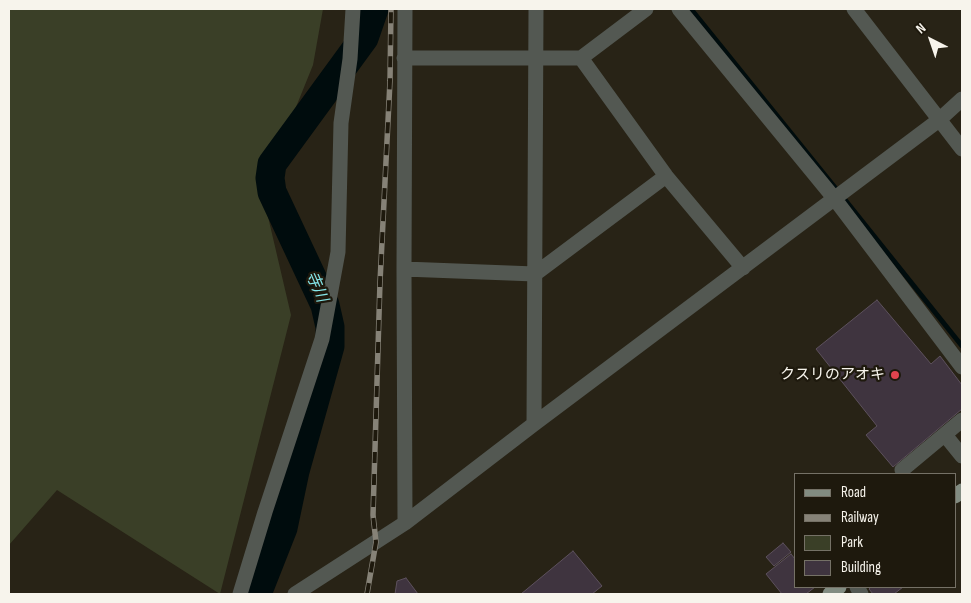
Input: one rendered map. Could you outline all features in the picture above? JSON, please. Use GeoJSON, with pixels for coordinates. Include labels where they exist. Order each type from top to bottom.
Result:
{"type":"FeatureCollection","features":[{"type":"Feature","properties":{"kind":"street"},"geometry":{"type":"LineString","coordinates":[[240,594],[322,339],[338,252],[341,123],[350,60],[353,9]]}},
{"type":"Feature","properties":{"kind":"street"},"geometry":{"type":"LineString","coordinates":[[405,523],[404,58],[406,9]]}},
{"type":"Feature","properties":{"kind":"street"},"geometry":{"type":"LineString","coordinates":[[534,424],[536,9]]}},
{"type":"Feature","properties":{"kind":"street"},"geometry":{"type":"LineString","coordinates":[[404,58],[581,58],[646,9]]}},
{"type":"Feature","properties":{"kind":"street"},"geometry":{"type":"LineString","coordinates":[[679,9],[834,198],[962,367]]}},
{"type":"Feature","properties":{"kind":"street"},"geometry":{"type":"LineString","coordinates":[[854,9],[962,150]]}},
{"type":"Feature","properties":{"kind":"street"},"geometry":{"type":"LineString","coordinates":[[581,58],[666,176],[743,268]]}},
{"type":"Feature","properties":{"kind":"street"},"geometry":{"type":"LineString","coordinates":[[295,594],[405,523],[939,120],[962,99]]}},
{"type":"Feature","properties":{"kind":"street"},"geometry":{"type":"LineString","coordinates":[[404,269],[535,274],[666,176]]}},
{"type":"Feature","properties":{"kind":"street"},"geometry":{"type":"LineString","coordinates":[[902,470],[962,420]]}},
{"type":"Feature","properties":{"kind":"street"},"geometry":{"type":"LineString","coordinates":[[945,435],[962,456]]}},
{"type":"Feature","properties":{"kind":"green space"},"geometry":{"type":"Polygon","coordinates":[[[9,9],[323,9],[313,65],[262,191],[291,315],[220,594],[57,490],[9,545],[9,9]]]}},
{"type":"Feature","properties":{"kind":"building","name":"クスリのアオキ"},"geometry":{"type":"Polygon","coordinates":[[[877,300],[931,364],[940,356],[962,385],[962,409],[893,467],[866,435],[877,426],[816,349],[877,300]]]}},
{"type":"Feature","properties":{"kind":"building"},"geometry":{"type":"Polygon","coordinates":[[[783,543],[791,552],[774,566],[766,557],[783,543]]]}},
{"type":"Feature","properties":{"kind":"building"},"geometry":{"type":"Polygon","coordinates":[[[573,551],[602,586],[592,594],[521,594],[573,551]]]}},
{"type":"Feature","properties":{"kind":"building"},"geometry":{"type":"Polygon","coordinates":[[[791,554],[794,558],[794,588],[814,588],[806,594],[782,594],[766,574],[791,554]]]}},
{"type":"Feature","properties":{"kind":"building"},"geometry":{"type":"Polygon","coordinates":[[[406,578],[418,594],[395,594],[397,581],[406,578]]]}},
{"type":"Feature","properties":{"kind":"building"},"geometry":{"type":"Polygon","coordinates":[[[902,588],[894,594],[873,594],[869,589],[902,588]]]}},
{"type":"Feature","properties":{"kind":"waterway","name":"寺川"},"geometry":{"type":"LineString","coordinates":[[257,594],[283,528],[295,471],[330,346],[330,327],[325,305],[272,192],[270,178],[272,164],[364,38],[374,9]]}},
{"type":"Feature","properties":{"kind":"waterway"},"geometry":{"type":"LineString","coordinates":[[691,9],[837,190]]}},
{"type":"Feature","properties":{"kind":"waterway"},"geometry":{"type":"LineString","coordinates":[[842,196],[962,346]]}},
{"type":"Feature","properties":{"kind":"railway"},"geometry":{"type":"LineString","coordinates":[[367,594],[376,542],[373,515],[380,282],[390,81],[391,9]]}},
{"type":"Feature","properties":{"kind":"place","name":"クスリのアオキ"},"geometry":{"type":"Point","coordinates":[895,375]}}]}
